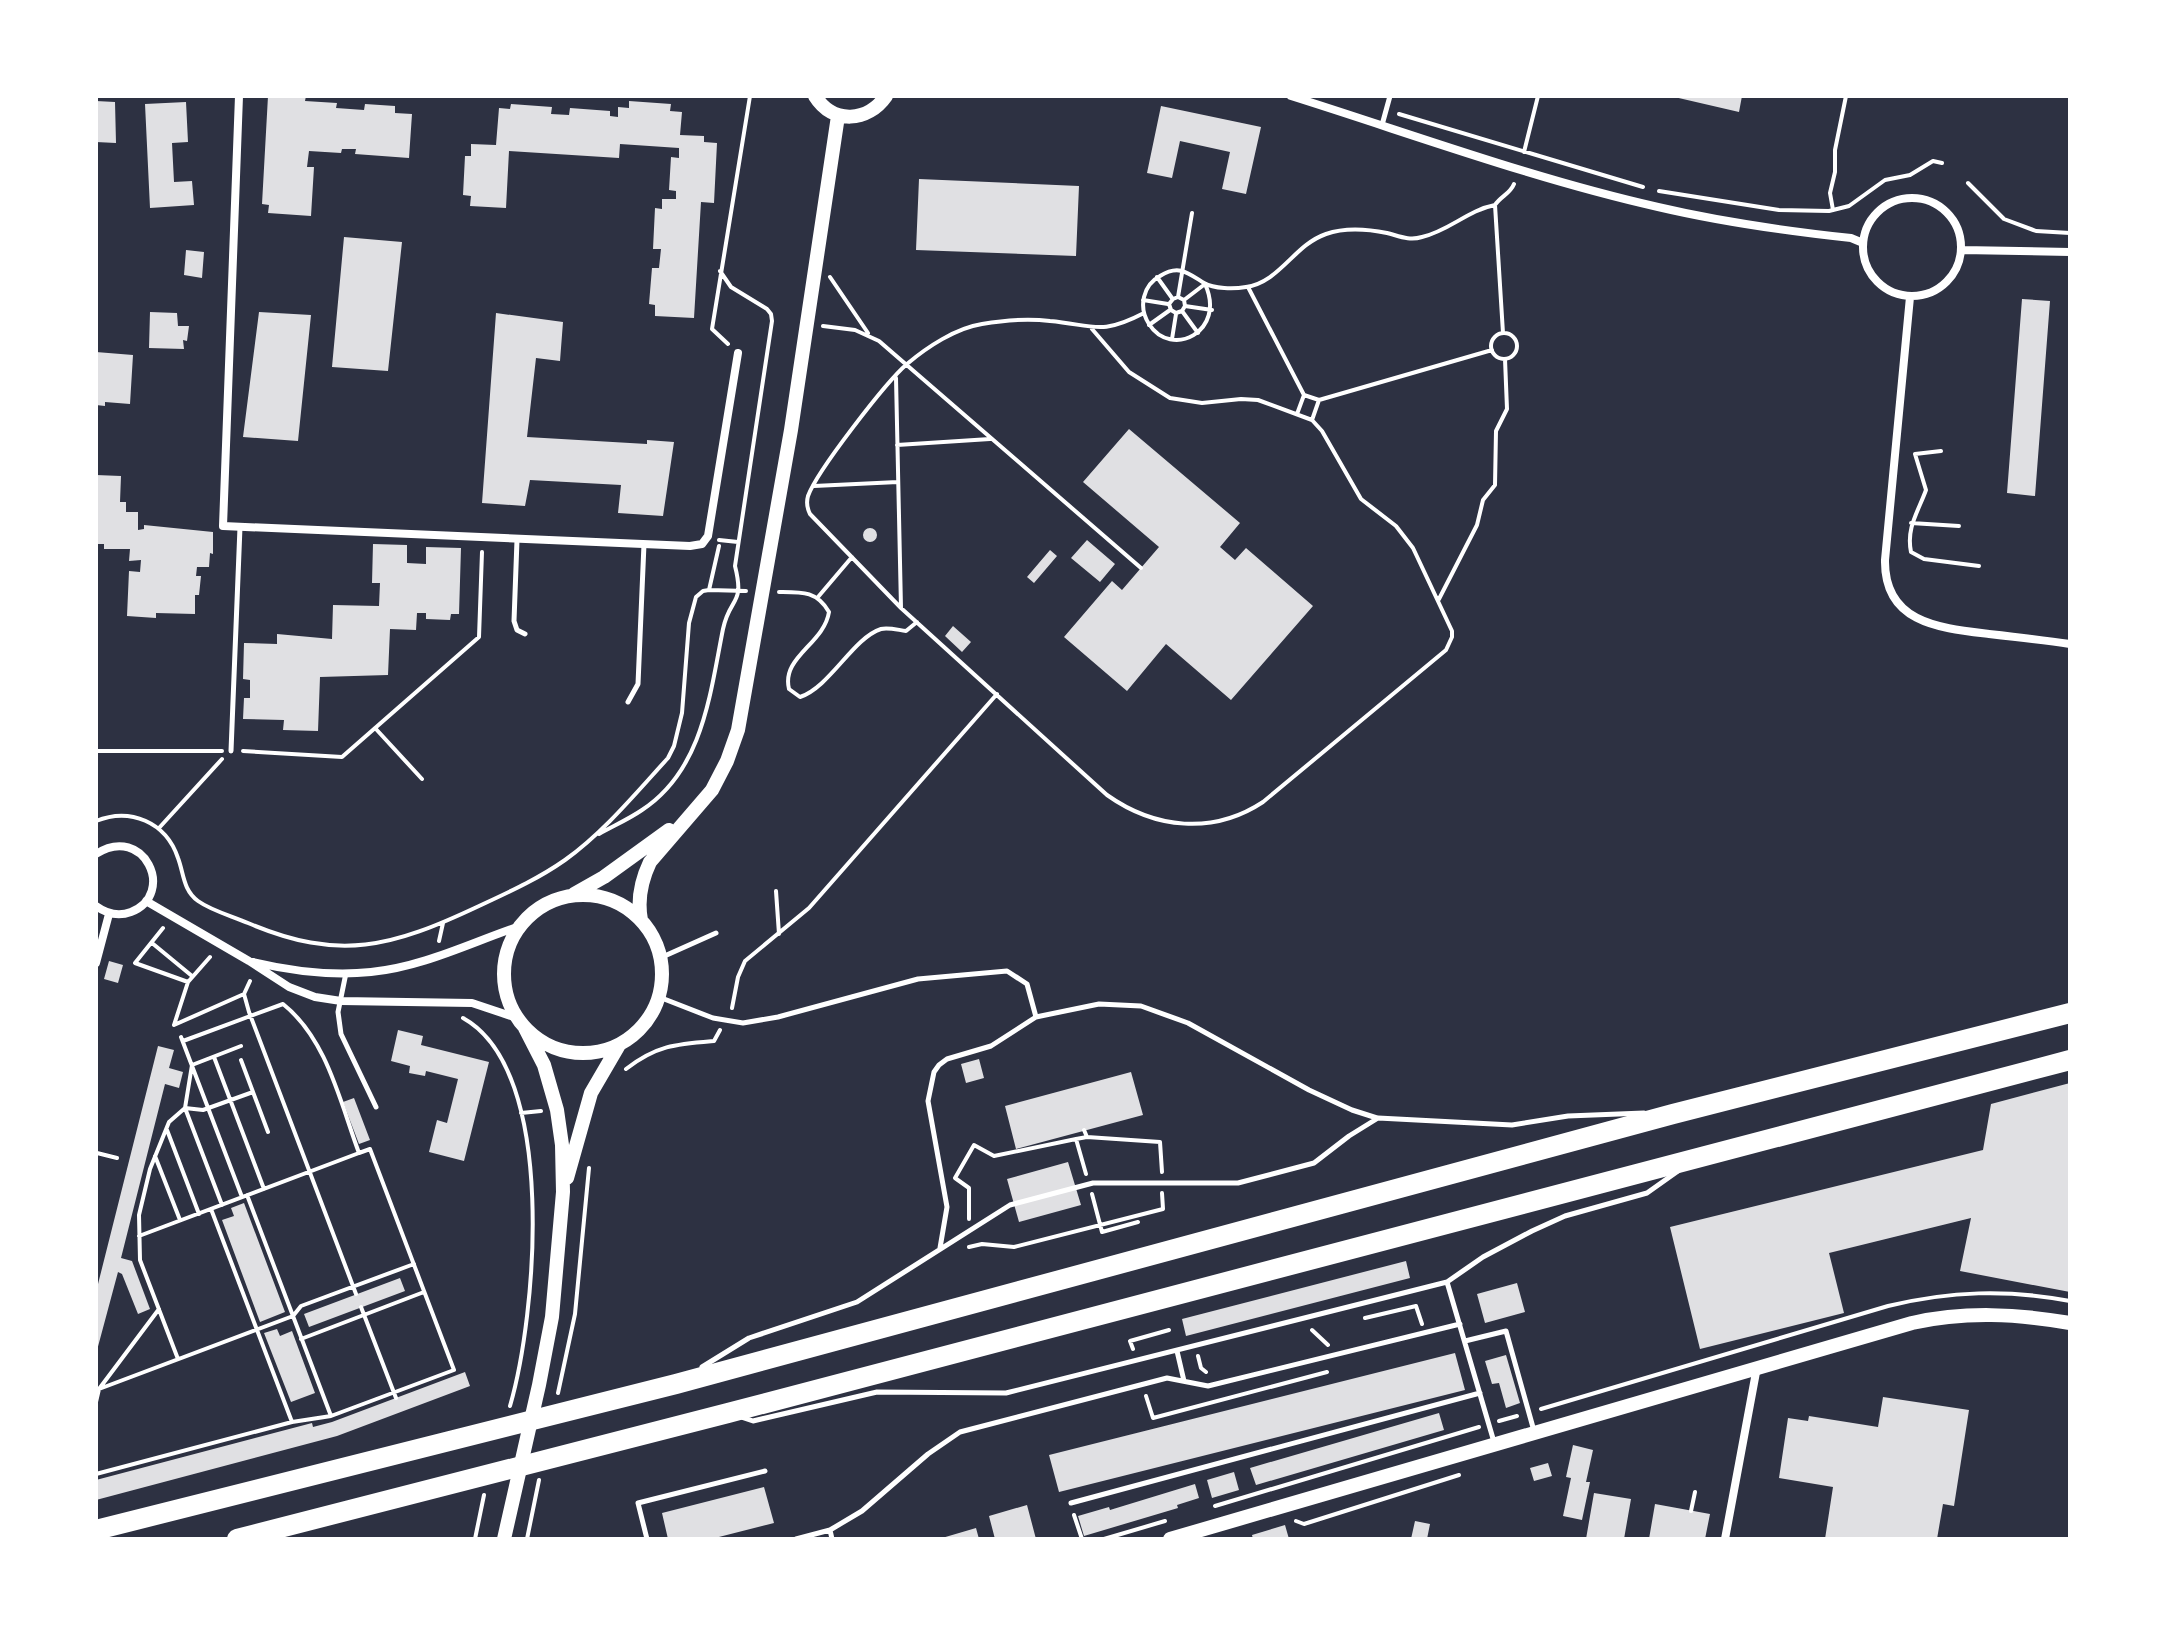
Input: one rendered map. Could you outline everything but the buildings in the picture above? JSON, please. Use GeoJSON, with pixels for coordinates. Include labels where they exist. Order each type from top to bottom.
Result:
{"type":"FeatureCollection","features":[{"type":"Feature","properties":{"kind":"highway"},"geometry":{"type":"LineString","coordinates":[[96,1530],[676,1384],[1673,1114],[2070,1013]]}},
{"type":"Feature","properties":{"kind":"highway"},"geometry":{"type":"LineString","coordinates":[[237,1539],[2070,1060]]}},
{"type":"Feature","properties":{"kind":"street"},"geometry":{"type":"LineString","coordinates":[[239,96],[223,526],[690,546],[702,544],[708,536],[738,353]]}},
{"type":"Feature","properties":{"kind":"street"},"geometry":{"type":"LineString","coordinates":[[815,96],[838,116],[861,116],[871,112],[886,96]]}},
{"type":"Feature","properties":{"kind":"street"},"geometry":{"type":"LineString","coordinates":[[1291,96],[1630,201],[1741,224],[1851,238],[1863,243]]}},
{"type":"Feature","properties":{"kind":"street"},"geometry":{"type":"LineString","coordinates":[[641,920],[640,894],[650,862],[717,783],[732,751],[746,698],[791,430],[838,116]]}},
{"type":"Feature","properties":{"kind":"street"},"geometry":{"type":"LineString","coordinates":[[1918,198],[1939,206],[1954,220],[1962,250],[1956,271],[1949,280],[1932,293],[1910,297],[1888,291],[1879,284],[1866,265],[1863,243],[1870,222],[1877,213],[1896,201],[1918,198]]}},
{"type":"Feature","properties":{"kind":"street"},"geometry":{"type":"LineString","coordinates":[[1962,250],[2070,252]]}},
{"type":"Feature","properties":{"kind":"street"},"geometry":{"type":"LineString","coordinates":[[1910,297],[1885,560],[1890,592],[1911,615],[1939,627],[2070,644]]}},
{"type":"Feature","properties":{"kind":"street"},"geometry":{"type":"LineString","coordinates":[[504,1539],[552,1317],[563,1192],[562,1145],[557,1110],[544,1065],[508,1000],[504,971],[510,943],[520,926],[546,904],[570,896],[614,870],[701,805]]}},
{"type":"Feature","properties":{"kind":"street"},"geometry":{"type":"LineString","coordinates":[[96,854],[114,845],[133,849],[142,854],[153,879],[146,901],[129,913],[109,914],[96,906]]}},
{"type":"Feature","properties":{"kind":"street"},"geometry":{"type":"LineString","coordinates":[[563,1192],[591,1093],[619,1045],[644,1025],[659,997],[662,971],[656,944],[641,920],[626,908],[608,900],[590,895],[570,896]]}},
{"type":"Feature","properties":{"kind":"street"},"geometry":{"type":"LineString","coordinates":[[146,901],[289,987],[315,997],[341,1001],[463,1002],[491,1007],[521,1023],[547,1045],[572,1053],[588,1053],[619,1045]]}},
{"type":"Feature","properties":{"kind":"street"},"geometry":{"type":"LineString","coordinates":[[96,963],[109,914]]}},
{"type":"Feature","properties":{"kind":"street"},"geometry":{"type":"LineString","coordinates":[[249,961],[299,970],[373,972],[410,964],[520,926]]}},
{"type":"Feature","properties":{"kind":"street"},"geometry":{"type":"LineString","coordinates":[[1170,1539],[1892,1328],[1943,1317],[2004,1314],[2070,1323]]}},
{"type":"Feature","properties":{"kind":"street"},"geometry":{"type":"LineString","coordinates":[[1725,1539],[1757,1367]]}},
{"type":"Feature","properties":{"kind":"lane"},"geometry":{"type":"LineString","coordinates":[[1382,125],[1390,96]]}},
{"type":"Feature","properties":{"kind":"lane"},"geometry":{"type":"LineString","coordinates":[[231,751],[240,526]]}},
{"type":"Feature","properties":{"kind":"lane"},"geometry":{"type":"LineString","coordinates":[[518,539],[514,621],[517,630],[525,634]]}},
{"type":"Feature","properties":{"kind":"lane"},"geometry":{"type":"LineString","coordinates":[[628,702],[638,684],[644,544]]}},
{"type":"Feature","properties":{"kind":"lane"},"geometry":{"type":"LineString","coordinates":[[660,958],[716,933]]}},
{"type":"Feature","properties":{"kind":"lane"},"geometry":{"type":"LineString","coordinates":[[659,997],[713,1018],[743,1023],[778,1017],[918,979],[1007,971],[1027,984],[1036,1017]]}},
{"type":"Feature","properties":{"kind":"lane"},"geometry":{"type":"LineString","coordinates":[[346,973],[338,1012],[341,1034],[376,1107]]}},
{"type":"Feature","properties":{"kind":"lane"},"geometry":{"type":"LineString","coordinates":[[940,1248],[947,1207],[928,1101],[934,1072],[947,1059],[991,1046],[1036,1017],[1099,1004],[1141,1006],[1188,1023],[1319,1096],[1378,1118],[1512,1125],[1568,1116],[1626,1112],[1673,1114]]}},
{"type":"Feature","properties":{"kind":"lane"},"geometry":{"type":"LineString","coordinates":[[676,1384],[749,1338],[857,1302],[1010,1205],[1093,1183],[1238,1183],[1305,1167],[1378,1118]]}},
{"type":"Feature","properties":{"kind":"lane"},"geometry":{"type":"LineString","coordinates":[[728,1413],[753,1421],[877,1392],[1006,1393],[1447,1282],[1483,1257],[1554,1221],[1647,1193],[1702,1155]]}},
{"type":"Feature","properties":{"kind":"lane"},"geometry":{"type":"LineString","coordinates":[[1447,1282],[1495,1444]]}},
{"type":"Feature","properties":{"kind":"lane"},"geometry":{"type":"LineString","coordinates":[[796,1539],[830,1530],[862,1511],[928,1454],[960,1432],[1167,1378],[1208,1386],[1460,1324]]}},
{"type":"Feature","properties":{"kind":"lane"},"geometry":{"type":"LineString","coordinates":[[1465,1341],[1506,1331],[1534,1432]]}},
{"type":"Feature","properties":{"kind":"lane"},"geometry":{"type":"LineString","coordinates":[[1177,1351],[1184,1381]]}},
{"type":"Feature","properties":{"kind":"lane"},"geometry":{"type":"LineString","coordinates":[[1071,1503],[1480,1393]]}},
{"type":"Feature","properties":{"kind":"lane"},"geometry":{"type":"LineString","coordinates":[[647,1539],[638,1503],[765,1471]]}},
{"type":"Feature","properties":{"kind":"lane"},"geometry":{"type":"LineString","coordinates":[[830,1530],[832,1539]]}},
{"type":"Feature","properties":{"kind":"path"},"geometry":{"type":"LineString","coordinates":[[738,353],[712,329],[750,96]]}},
{"type":"Feature","properties":{"kind":"path"},"geometry":{"type":"LineString","coordinates":[[1524,152],[1538,96]]}},
{"type":"Feature","properties":{"kind":"path"},"geometry":{"type":"LineString","coordinates":[[1833,210],[1830,193],[1846,96]]}},
{"type":"Feature","properties":{"kind":"path"},"geometry":{"type":"LineString","coordinates":[[1386,110],[1659,191],[1779,210],[1833,210],[1856,202],[1885,180],[1910,175],[1933,161],[1942,163]]}},
{"type":"Feature","properties":{"kind":"path"},"geometry":{"type":"LineString","coordinates":[[1968,183],[2004,219],[2036,231],[2070,233]]}},
{"type":"Feature","properties":{"kind":"path"},"geometry":{"type":"LineString","coordinates":[[1503,333],[1495,205],[1500,197],[1511,192],[1514,184]]}},
{"type":"Feature","properties":{"kind":"path"},"geometry":{"type":"LineString","coordinates":[[1149,325],[1205,284],[1223,288],[1262,283],[1307,243],[1326,234],[1348,229],[1406,239],[1421,238],[1481,208],[1495,205]]}},
{"type":"Feature","properties":{"kind":"path"},"geometry":{"type":"LineString","coordinates":[[1172,339],[1192,213]]}},
{"type":"Feature","properties":{"kind":"path"},"geometry":{"type":"LineString","coordinates":[[593,837],[643,810],[673,781],[685,764],[694,749],[707,709],[726,616],[739,597],[740,582],[735,566],[772,321],[767,309],[731,287],[720,271]]}},
{"type":"Feature","properties":{"kind":"path"},"geometry":{"type":"LineString","coordinates":[[1169,271],[1183,271],[1195,275],[1205,284],[1211,297],[1212,310],[1207,323],[1198,333],[1185,339],[1172,339],[1159,335],[1149,325],[1143,300],[1148,287],[1157,277],[1169,271]]}},
{"type":"Feature","properties":{"kind":"path"},"geometry":{"type":"LineString","coordinates":[[828,274],[869,335],[1141,568]]}},
{"type":"Feature","properties":{"kind":"path"},"geometry":{"type":"LineString","coordinates":[[1157,277],[1198,333]]}},
{"type":"Feature","properties":{"kind":"path"},"geometry":{"type":"LineString","coordinates":[[1248,287],[1304,395],[1319,400],[1492,350]]}},
{"type":"Feature","properties":{"kind":"path"},"geometry":{"type":"LineString","coordinates":[[1143,300],[1212,310]]}},
{"type":"Feature","properties":{"kind":"path"},"geometry":{"type":"LineString","coordinates":[[1092,329],[1129,372],[1170,398],[1202,403],[1258,400],[1312,420],[1322,431],[1361,499],[1404,534],[1418,556],[1452,631],[1451,643],[1446,650],[1263,802],[1232,819],[1181,825],[1127,809],[1107,795],[901,608],[810,514],[807,507],[808,497],[833,456],[896,375],[952,334],[975,325],[1027,319],[1092,329],[1122,325],[1144,313]]}},
{"type":"Feature","properties":{"kind":"path"},"geometry":{"type":"LineString","coordinates":[[820,325],[869,335]]}},
{"type":"Feature","properties":{"kind":"path"},"geometry":{"type":"LineString","coordinates":[[1503,333],[1513,336],[1517,345],[1514,354],[1505,359],[1497,357],[1492,350],[1491,342],[1496,335],[1503,333]]}},
{"type":"Feature","properties":{"kind":"path"},"geometry":{"type":"LineString","coordinates":[[1438,600],[1477,525],[1483,500],[1495,485],[1496,431],[1507,409],[1505,359]]}},
{"type":"Feature","properties":{"kind":"path"},"geometry":{"type":"LineString","coordinates":[[896,375],[901,608]]}},
{"type":"Feature","properties":{"kind":"path"},"geometry":{"type":"LineString","coordinates":[[1297,414],[1304,395]]}},
{"type":"Feature","properties":{"kind":"path"},"geometry":{"type":"LineString","coordinates":[[1312,420],[1319,400]]}},
{"type":"Feature","properties":{"kind":"path"},"geometry":{"type":"LineString","coordinates":[[897,445],[990,439]]}},
{"type":"Feature","properties":{"kind":"path"},"geometry":{"type":"LineString","coordinates":[[1941,451],[1915,454],[1926,490],[1911,523],[1910,545],[1915,556],[1979,566]]}},
{"type":"Feature","properties":{"kind":"path"},"geometry":{"type":"LineString","coordinates":[[814,486],[898,482]]}},
{"type":"Feature","properties":{"kind":"path"},"geometry":{"type":"LineString","coordinates":[[1911,523],[1959,526]]}},
{"type":"Feature","properties":{"kind":"path"},"geometry":{"type":"LineString","coordinates":[[96,751],[231,751],[342,757],[479,637],[482,537]]}},
{"type":"Feature","properties":{"kind":"path"},"geometry":{"type":"LineString","coordinates":[[709,590],[721,540]]}},
{"type":"Feature","properties":{"kind":"path"},"geometry":{"type":"LineString","coordinates":[[818,597],[852,557]]}},
{"type":"Feature","properties":{"kind":"path"},"geometry":{"type":"LineString","coordinates":[[96,821],[126,815],[159,828],[173,846],[186,887],[197,900],[289,938],[329,946],[375,945],[407,937],[534,880],[566,859],[593,837],[668,758],[682,713],[691,607],[696,597],[716,590]]}},
{"type":"Feature","properties":{"kind":"path"},"geometry":{"type":"LineString","coordinates":[[802,592],[818,597],[829,612],[827,624],[818,638],[796,659],[789,671],[787,681],[794,695],[800,697],[812,691],[871,635],[885,628],[906,631],[917,622]]}},
{"type":"Feature","properties":{"kind":"path"},"geometry":{"type":"LineString","coordinates":[[731,1010],[745,961],[809,908],[997,694]]}},
{"type":"Feature","properties":{"kind":"path"},"geometry":{"type":"LineString","coordinates":[[375,728],[422,779]]}},
{"type":"Feature","properties":{"kind":"path"},"geometry":{"type":"LineString","coordinates":[[159,828],[231,751]]}},
{"type":"Feature","properties":{"kind":"path"},"geometry":{"type":"LineString","coordinates":[[776,891],[779,934]]}},
{"type":"Feature","properties":{"kind":"path"},"geometry":{"type":"LineString","coordinates":[[438,948],[443,923]]}},
{"type":"Feature","properties":{"kind":"path"},"geometry":{"type":"LineString","coordinates":[[163,928],[135,963],[188,982]]}},
{"type":"Feature","properties":{"kind":"path"},"geometry":{"type":"LineString","coordinates":[[152,943],[192,976]]}},
{"type":"Feature","properties":{"kind":"path"},"geometry":{"type":"LineString","coordinates":[[210,957],[188,982],[174,1025],[244,994],[250,981]]}},
{"type":"Feature","properties":{"kind":"path"},"geometry":{"type":"LineString","coordinates":[[244,994],[356,1294]]}},
{"type":"Feature","properties":{"kind":"path"},"geometry":{"type":"LineString","coordinates":[[331,1416],[182,1039],[283,1004],[300,1017],[318,1044],[359,1153]]}},
{"type":"Feature","properties":{"kind":"path"},"geometry":{"type":"LineString","coordinates":[[458,1016],[476,1026],[500,1057],[511,1079],[521,1113],[532,1206],[534,1254],[529,1315],[516,1386]]}},
{"type":"Feature","properties":{"kind":"path"},"geometry":{"type":"LineString","coordinates":[[636,1061],[665,1046],[714,1041],[721,1028]]}},
{"type":"Feature","properties":{"kind":"path"},"geometry":{"type":"LineString","coordinates":[[192,1065],[241,1046]]}},
{"type":"Feature","properties":{"kind":"path"},"geometry":{"type":"LineString","coordinates":[[214,1057],[264,1189]]}},
{"type":"Feature","properties":{"kind":"path"},"geometry":{"type":"LineString","coordinates":[[241,1060],[268,1132]]}},
{"type":"Feature","properties":{"kind":"path"},"geometry":{"type":"LineString","coordinates":[[192,1065],[185,1108],[222,1205]]}},
{"type":"Feature","properties":{"kind":"path"},"geometry":{"type":"LineString","coordinates":[[178,1359],[140,1260],[139,1215],[155,1156],[169,1122],[185,1108],[208,1108],[253,1092]]}},
{"type":"Feature","properties":{"kind":"path"},"geometry":{"type":"LineString","coordinates":[[521,1113],[548,1110]]}},
{"type":"Feature","properties":{"kind":"path"},"geometry":{"type":"LineString","coordinates":[[167,1128],[199,1214]]}},
{"type":"Feature","properties":{"kind":"path"},"geometry":{"type":"LineString","coordinates":[[96,1474],[292,1422],[331,1416],[395,1396],[454,1370],[370,1149],[139,1236]]}},
{"type":"Feature","properties":{"kind":"path"},"geometry":{"type":"LineString","coordinates":[[97,1153],[117,1158]]}},
{"type":"Feature","properties":{"kind":"path"},"geometry":{"type":"LineString","coordinates":[[155,1156],[180,1220]]}},
{"type":"Feature","properties":{"kind":"path"},"geometry":{"type":"LineString","coordinates":[[561,1377],[577,1302],[590,1164]]}},
{"type":"Feature","properties":{"kind":"path"},"geometry":{"type":"LineString","coordinates":[[211,1209],[292,1422]]}},
{"type":"Feature","properties":{"kind":"path"},"geometry":{"type":"LineString","coordinates":[[1102,1232],[1138,1222]]}},
{"type":"Feature","properties":{"kind":"path"},"geometry":{"type":"LineString","coordinates":[[99,1389],[293,1316],[301,1306],[414,1264]]}},
{"type":"Feature","properties":{"kind":"path"},"geometry":{"type":"LineString","coordinates":[[301,1339],[424,1292]]}},
{"type":"Feature","properties":{"kind":"path"},"geometry":{"type":"LineString","coordinates":[[1357,1320],[1416,1306],[1424,1333]]}},
{"type":"Feature","properties":{"kind":"path"},"geometry":{"type":"LineString","coordinates":[[361,1307],[395,1396]]}},
{"type":"Feature","properties":{"kind":"path"},"geometry":{"type":"LineString","coordinates":[[96,1402],[99,1389],[159,1309]]}},
{"type":"Feature","properties":{"kind":"path"},"geometry":{"type":"LineString","coordinates":[[1309,1317],[1312,1330],[1327,1326]]}},
{"type":"Feature","properties":{"kind":"path"},"geometry":{"type":"LineString","coordinates":[[1130,1341],[1169,1330]]}},
{"type":"Feature","properties":{"kind":"path"},"geometry":{"type":"LineString","coordinates":[[1691,1511],[1695,1492]]}},
{"type":"Feature","properties":{"kind":"path"},"geometry":{"type":"LineString","coordinates":[[1071,1503],[1082,1539]]}},
{"type":"Feature","properties":{"kind":"path"},"geometry":{"type":"LineString","coordinates":[[527,1539],[532,1507]]}},
{"type":"Feature","properties":{"kind":"path"},"geometry":{"type":"LineString","coordinates":[[475,1539],[479,1515]]}}]}
